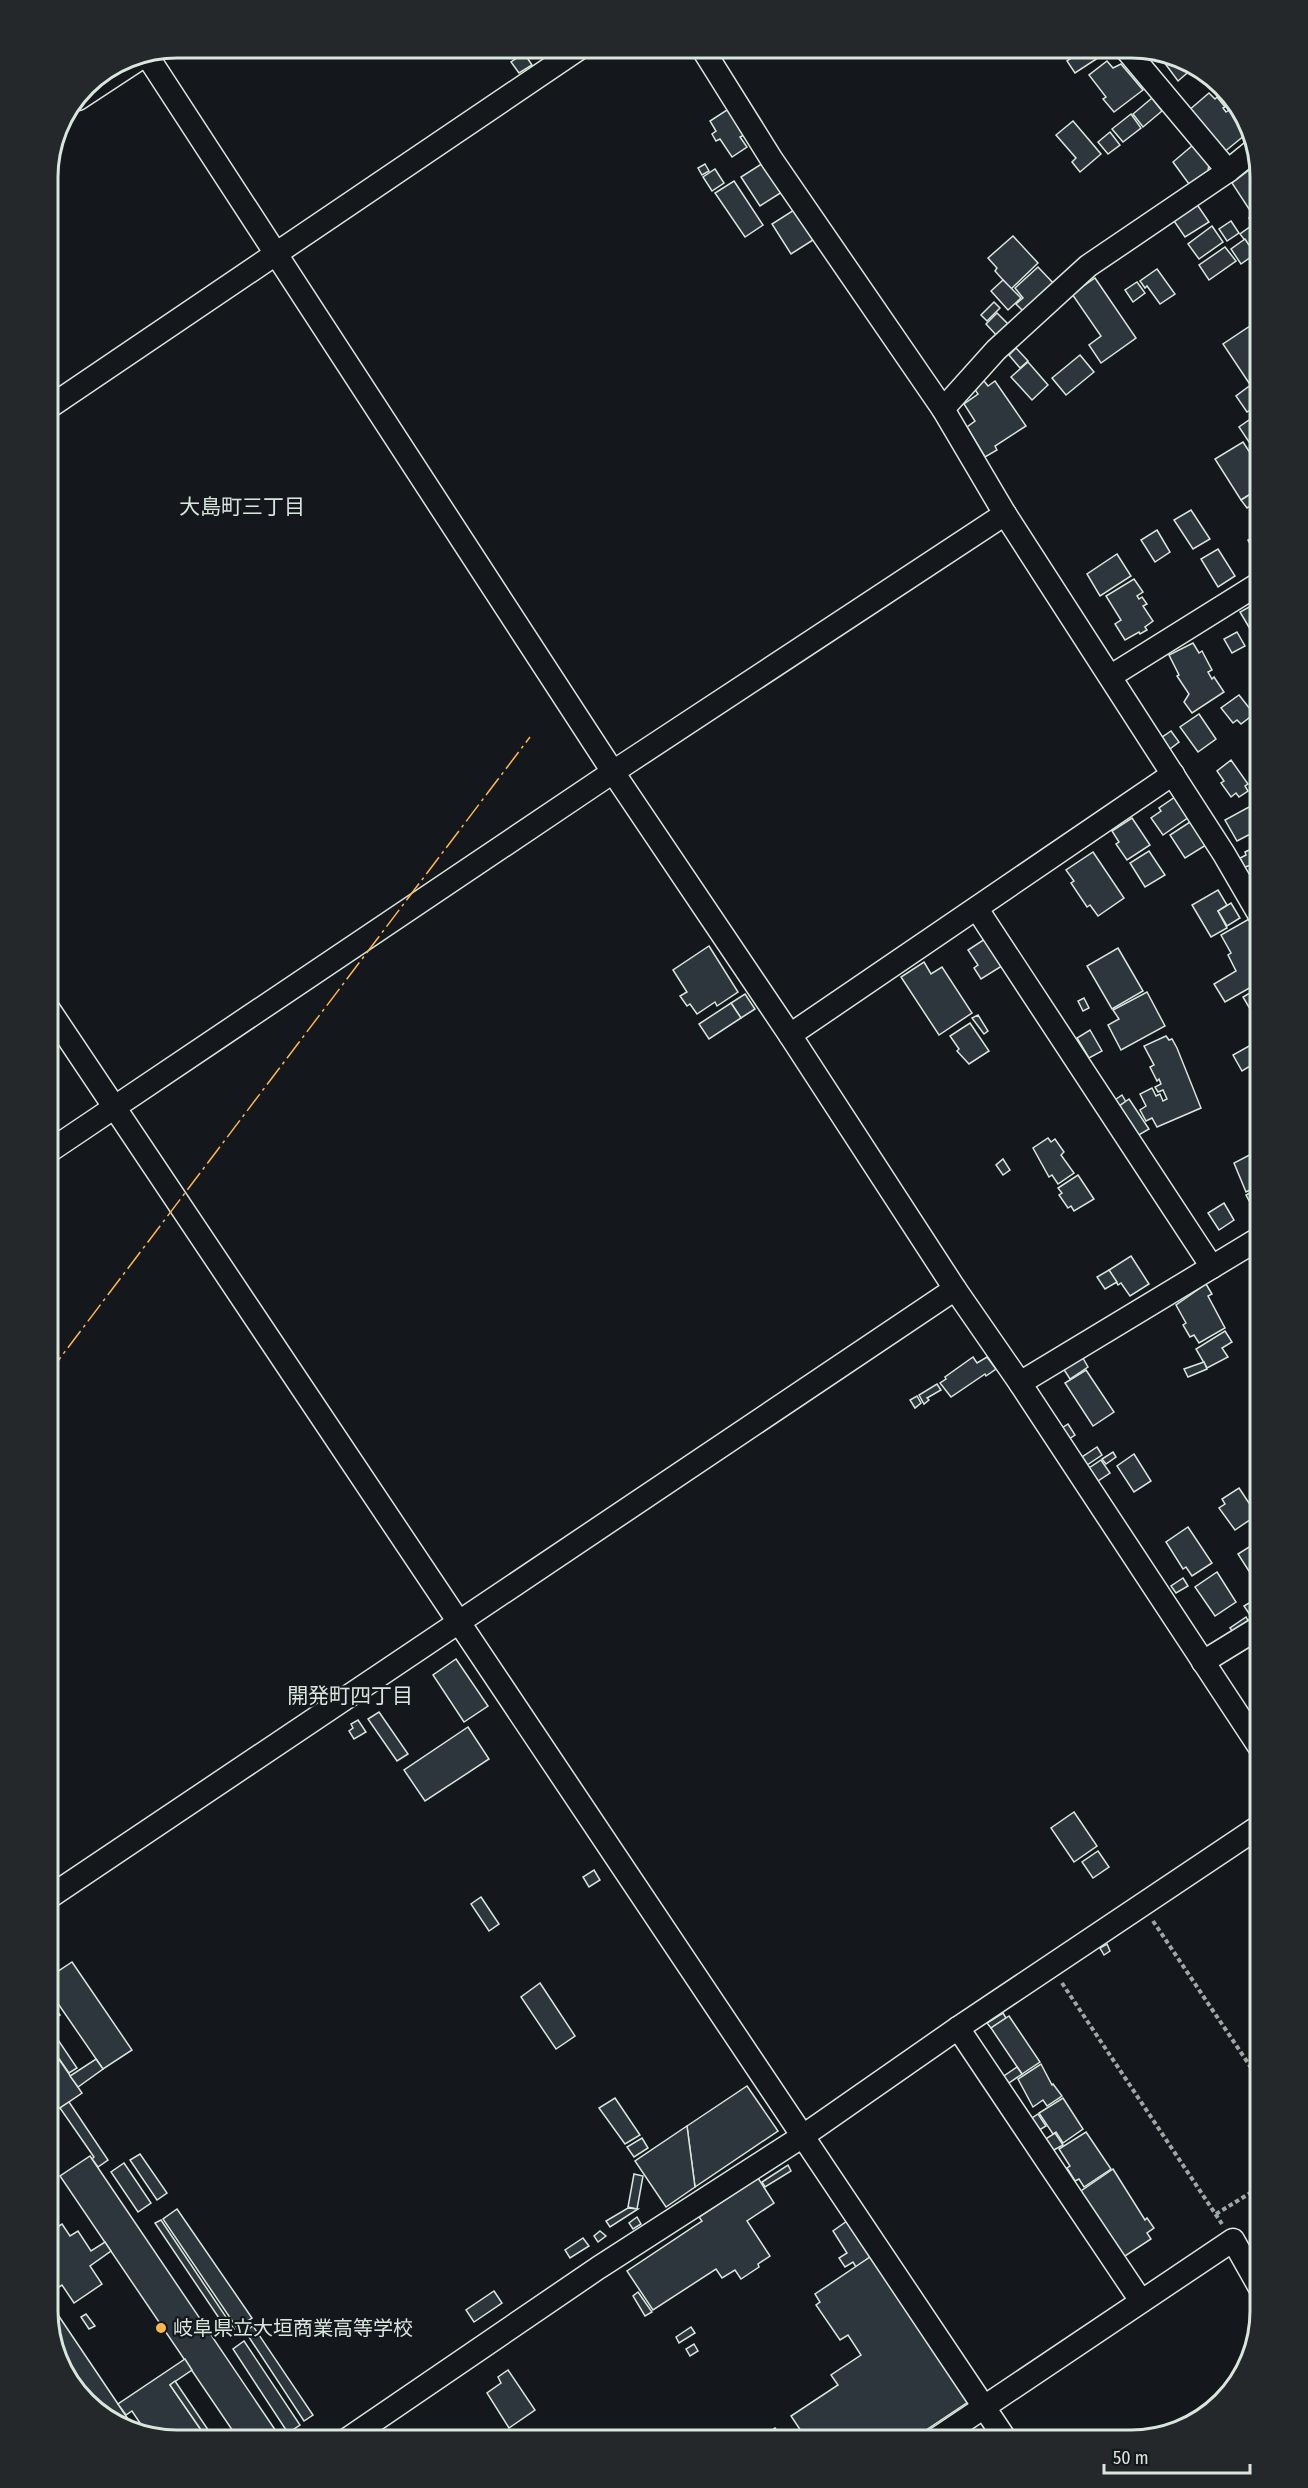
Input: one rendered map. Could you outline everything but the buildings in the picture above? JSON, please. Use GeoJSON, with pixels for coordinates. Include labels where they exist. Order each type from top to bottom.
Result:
{"type":"FeatureCollection","features":[{"type":"Feature","properties":{"kind":"street"},"geometry":{"type":"LineString","coordinates":[[59,401],[564,59]]}},
{"type":"Feature","properties":{"kind":"street"},"geometry":{"type":"LineString","coordinates":[[709,59],[772,160],[943,409],[1005,513],[1111,676],[1250,900]]}},
{"type":"Feature","properties":{"kind":"street"},"geometry":{"type":"LineString","coordinates":[[1134,59],[1228,171]]}},
{"type":"Feature","properties":{"kind":"street"},"geometry":{"type":"LineString","coordinates":[[151,62],[613,772],[790,1035],[955,1289],[1020,1383],[1250,1733]]}},
{"type":"Feature","properties":{"kind":"street"},"geometry":{"type":"LineString","coordinates":[[943,409],[996,350],[1088,266],[1247,156]]}},
{"type":"Feature","properties":{"kind":"street"},"geometry":{"type":"LineString","coordinates":[[59,1145],[613,772],[1005,513]]}},
{"type":"Feature","properties":{"kind":"street"},"geometry":{"type":"LineString","coordinates":[[1111,676],[1250,589]]}},
{"type":"Feature","properties":{"kind":"street"},"geometry":{"type":"LineString","coordinates":[[790,1035],[1173,774]]}},
{"type":"Feature","properties":{"kind":"street"},"geometry":{"type":"LineString","coordinates":[[977,909],[1212,1267]]}},
{"type":"Feature","properties":{"kind":"street"},"geometry":{"type":"LineString","coordinates":[[59,1024],[999,2430]]}},
{"type":"Feature","properties":{"kind":"street"},"geometry":{"type":"LineString","coordinates":[[1020,1383],[1250,1245]]}},
{"type":"Feature","properties":{"kind":"street"},"geometry":{"type":"LineString","coordinates":[[58,1891],[955,1289]]}},
{"type":"Feature","properties":{"kind":"street"},"geometry":{"type":"LineString","coordinates":[[1203,1662],[1250,1633]]}},
{"type":"Feature","properties":{"kind":"street"},"geometry":{"type":"LineString","coordinates":[[362,2429],[598,2268],[803,2136],[958,2028],[1250,1833]]}},
{"type":"Feature","properties":{"kind":"street"},"geometry":{"type":"LineString","coordinates":[[958,2028],[1141,2301]]}},
{"type":"Feature","properties":{"kind":"street"},"geometry":{"type":"LineString","coordinates":[[950,2430],[1233,2240],[1250,2270]]}},
{"type":"Feature","properties":{"kind":"path"},"geometry":{"type":"LineString","coordinates":[[1142,1906],[1250,2066]]}},
{"type":"Feature","properties":{"kind":"path"},"geometry":{"type":"LineString","coordinates":[[1052,1967],[1233,2240]]}},
{"type":"Feature","properties":{"kind":"path"},"geometry":{"type":"LineString","coordinates":[[1216,2214],[1250,2193]]}},
{"type":"Feature","properties":{"kind":"power"},"geometry":{"type":"LineString","coordinates":[[58,1360],[530,737]]}},
{"type":"Feature","properties":{"kind":"place","name":"岐阜県立大垣商業高等学校"},"geometry":{"type":"Point","coordinates":[161,2328]}},
{"type":"Feature","properties":{"kind":"district","name":"大島町三丁目"},"geometry":{"type":"Point","coordinates":[242,507]}},
{"type":"Feature","properties":{"kind":"district","name":"開発町四丁目"},"geometry":{"type":"Point","coordinates":[350,1696]}}]}
